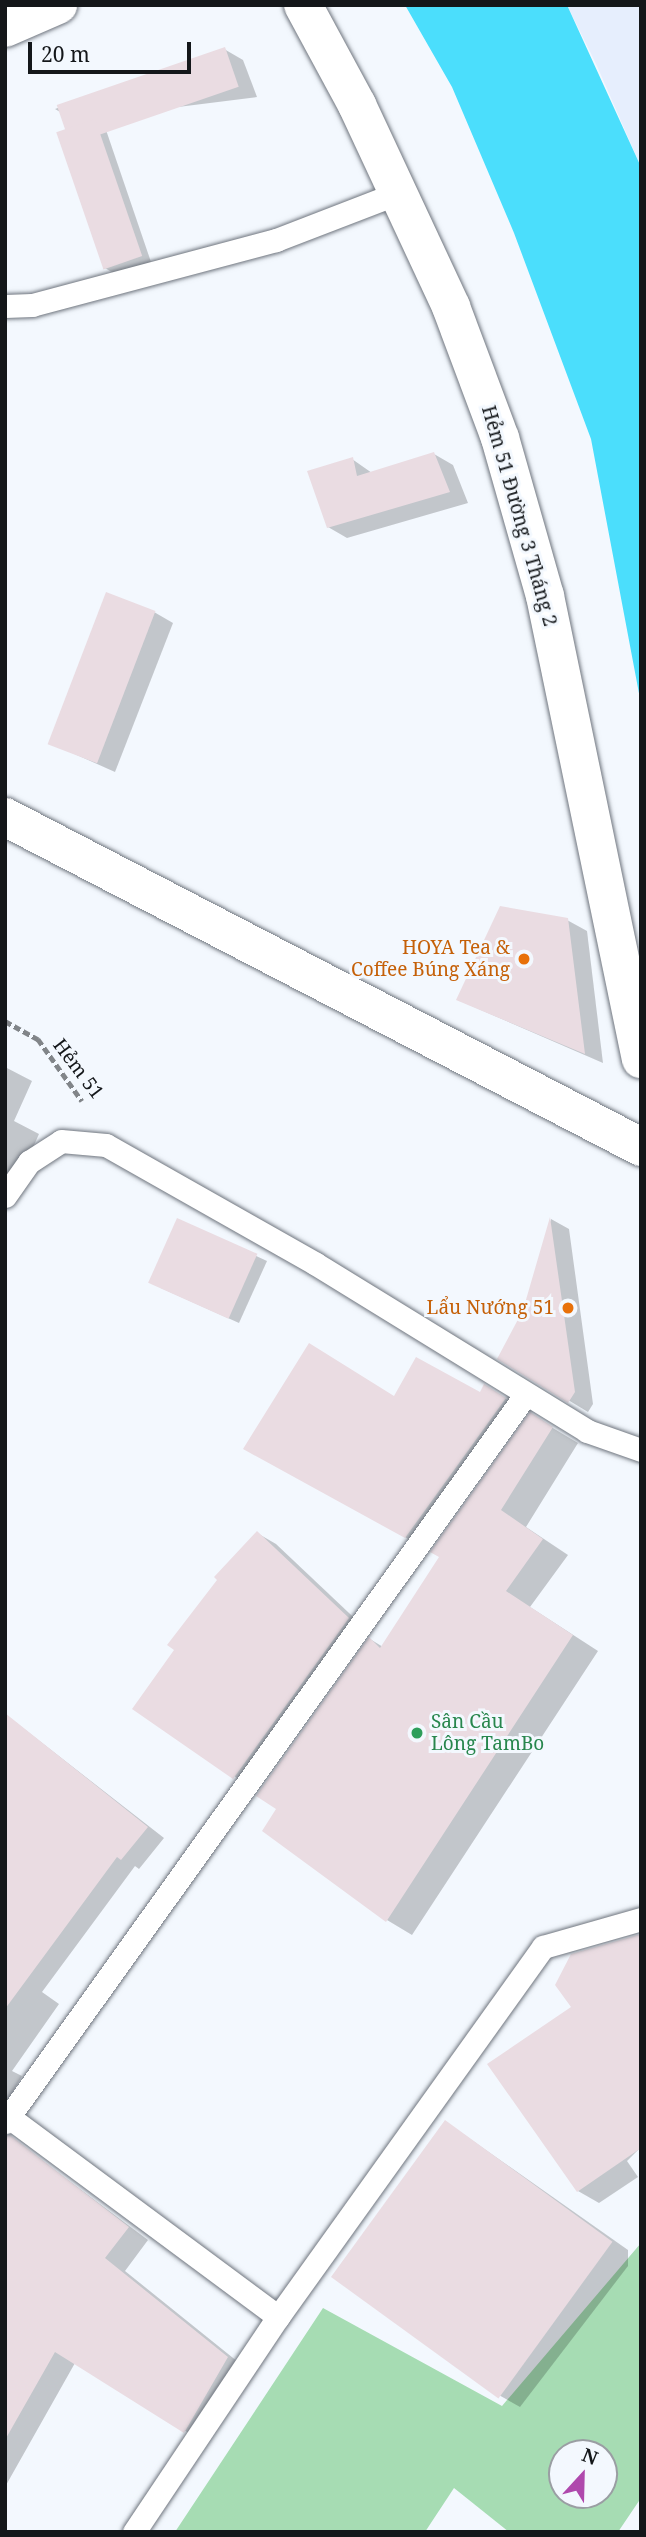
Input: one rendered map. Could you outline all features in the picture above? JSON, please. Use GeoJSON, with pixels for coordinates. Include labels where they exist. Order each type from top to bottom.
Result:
{"type":"FeatureCollection","features":[{"type":"Feature","properties":{"kind":"street"},"geometry":{"type":"LineString","coordinates":[[5,28],[58,5]]}},
{"type":"Feature","properties":{"kind":"street","name":"Hẻm 51 Đường 3 Tháng 2"},"geometry":{"type":"LineString","coordinates":[[303,5],[357,105],[450,307],[500,438],[545,596],[641,1059]]}},
{"type":"Feature","properties":{"kind":"street"},"geometry":{"type":"LineString","coordinates":[[5,817],[641,1147]]}},
{"type":"Feature","properties":{"kind":"lane"},"geometry":{"type":"LineString","coordinates":[[5,306],[32,305],[275,240],[398,193]]}},
{"type":"Feature","properties":{"kind":"lane"},"geometry":{"type":"LineString","coordinates":[[5,1196],[29,1162],[61,1141],[106,1145],[316,1264],[587,1432],[641,1450]]}},
{"type":"Feature","properties":{"kind":"lane"},"geometry":{"type":"LineString","coordinates":[[278,2317],[7,2120],[526,1394]]}},
{"type":"Feature","properties":{"kind":"lane"},"geometry":{"type":"LineString","coordinates":[[134,2532],[278,2317],[543,1947],[641,1919]]}},
{"type":"Feature","properties":{"kind":"path","name":"Hẻm 51"},"geometry":{"type":"LineString","coordinates":[[5,1021],[38,1039],[89,1110],[102,1114],[109,1128],[106,1145]]}},
{"type":"Feature","properties":{"kind":"shaded area"},"geometry":{"type":"Polygon","coordinates":[[[567,5],[641,5],[641,167],[597,66],[567,5]]]}},
{"type":"Feature","properties":{"kind":"green space"},"geometry":{"type":"Polygon","coordinates":[[[641,2243],[641,2498],[618,2532],[509,2532],[454,2488],[425,2532],[175,2532],[323,2308],[502,2406],[641,2243]]]}},
{"type":"Feature","properties":{"kind":"water"},"geometry":{"type":"Polygon","coordinates":[[[405,5],[567,5],[641,167],[641,704],[591,439],[514,233],[452,87],[405,5]]]}},
{"type":"Feature","properties":{"kind":"building"},"geometry":{"type":"Polygon","coordinates":[[[225,47],[239,87],[70,145],[57,105],[225,47]]]}},
{"type":"Feature","properties":{"kind":"building"},"geometry":{"type":"Polygon","coordinates":[[[95,119],[142,256],[103,269],[56,132],[95,119]]]}},
{"type":"Feature","properties":{"kind":"building"},"geometry":{"type":"Polygon","coordinates":[[[434,452],[450,492],[327,528],[307,471],[353,457],[357,476],[434,452]]]}},
{"type":"Feature","properties":{"kind":"building"},"geometry":{"type":"Polygon","coordinates":[[[106,592],[155,611],[97,763],[48,744],[106,592]]]}},
{"type":"Feature","properties":{"kind":"building","name":"HOYA Tea & Coffee Búng Xáng"},"geometry":{"type":"Polygon","coordinates":[[[500,906],[568,918],[585,1054],[456,1000],[500,906]]]}},
{"type":"Feature","properties":{"kind":"building"},"geometry":{"type":"Polygon","coordinates":[[[550,1217],[575,1392],[568,1403],[497,1359],[523,1310],[550,1217]]]}},
{"type":"Feature","properties":{"kind":"building"},"geometry":{"type":"Polygon","coordinates":[[[177,1218],[257,1254],[229,1319],[148,1283],[177,1218]]]}},
{"type":"Feature","properties":{"kind":"building"},"geometry":{"type":"Polygon","coordinates":[[[309,1343],[394,1396],[416,1357],[480,1392],[484,1384],[506,1398],[405,1538],[243,1449],[309,1343]]]}},
{"type":"Feature","properties":{"kind":"building","name":"Sân Cầu Lông TamBo"},"geometry":{"type":"Polygon","coordinates":[[[530,1412],[553,1427],[501,1510],[543,1539],[506,1591],[573,1635],[386,1922],[262,1831],[276,1809],[256,1796],[369,1637],[380,1648],[439,1557],[430,1552],[530,1412]]]}},
{"type":"Feature","properties":{"kind":"building"},"geometry":{"type":"Polygon","coordinates":[[[257,1531],[349,1618],[233,1779],[132,1709],[174,1650],[167,1645],[217,1580],[214,1577],[257,1531]]]}},
{"type":"Feature","properties":{"kind":"building"},"geometry":{"type":"Polygon","coordinates":[[[5,1713],[148,1827],[121,1860],[117,1857],[5,2009],[5,1713]]]}},
{"type":"Feature","properties":{"kind":"building"},"geometry":{"type":"Polygon","coordinates":[[[641,1934],[641,2148],[577,2192],[487,2064],[571,2007],[555,1985],[571,1954],[641,1934]]]}},
{"type":"Feature","properties":{"kind":"building"},"geometry":{"type":"Polygon","coordinates":[[[445,2120],[612,2242],[498,2399],[331,2277],[445,2120]]]}},
{"type":"Feature","properties":{"kind":"building"},"geometry":{"type":"Polygon","coordinates":[[[10,2135],[129,2227],[105,2258],[228,2357],[184,2433],[55,2352],[5,2440],[5,2136],[10,2135]]]}},
{"type":"Feature","properties":{"kind":"place","name":"HOYA Tea & Coffee Búng Xáng"},"geometry":{"type":"Point","coordinates":[524,959]}},
{"type":"Feature","properties":{"kind":"place","name":"Lẩu Nướng 51"},"geometry":{"type":"Point","coordinates":[568,1308]}},
{"type":"Feature","properties":{"kind":"place","name":"Sân Cầu Lông TamBo"},"geometry":{"type":"Point","coordinates":[417,1733]}}]}
